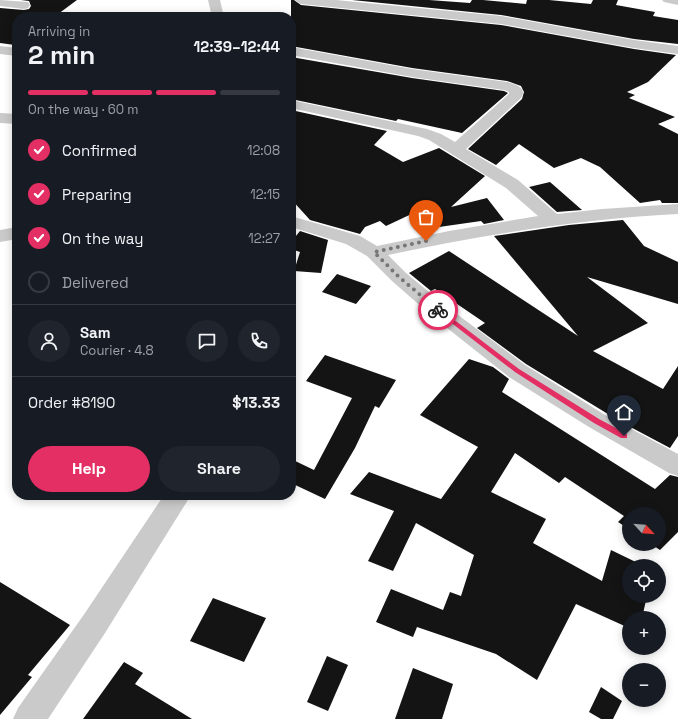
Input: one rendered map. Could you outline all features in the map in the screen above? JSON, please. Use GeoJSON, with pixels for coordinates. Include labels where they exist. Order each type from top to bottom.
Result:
{"type":"FeatureCollection","features":[{"type":"Feature","properties":{"kind":"street"},"geometry":{"type":"LineString","coordinates":[[214,0],[217,12]]}},
{"type":"Feature","properties":{"kind":"street"},"geometry":{"type":"LineString","coordinates":[[301,0],[501,20],[634,44],[678,50]]}},
{"type":"Feature","properties":{"kind":"street"},"geometry":{"type":"LineString","coordinates":[[668,0],[678,1]]}},
{"type":"Feature","properties":{"kind":"street"},"geometry":{"type":"LineString","coordinates":[[0,2],[24,6]]}},
{"type":"Feature","properties":{"kind":"street"},"geometry":{"type":"LineString","coordinates":[[0,50],[12,51]]}},
{"type":"Feature","properties":{"kind":"street"},"geometry":{"type":"LineString","coordinates":[[296,52],[412,73],[507,86],[516,90],[516,95],[456,150]]}},
{"type":"Feature","properties":{"kind":"street"},"geometry":{"type":"LineString","coordinates":[[296,105],[422,132],[435,137],[512,184],[553,220]]}},
{"type":"Feature","properties":{"kind":"street"},"geometry":{"type":"LineString","coordinates":[[0,118],[12,119]]}},
{"type":"Feature","properties":{"kind":"street"},"geometry":{"type":"LineString","coordinates":[[374,252],[426,241],[553,220],[644,210],[678,209]]}},
{"type":"Feature","properties":{"kind":"street"},"geometry":{"type":"LineString","coordinates":[[296,223],[353,240],[374,252],[399,277],[439,311],[517,371],[597,421],[678,466]]}},
{"type":"Feature","properties":{"kind":"street"},"geometry":{"type":"LineString","coordinates":[[0,236],[12,234]]}},
{"type":"Feature","properties":{"kind":"street"},"geometry":{"type":"LineString","coordinates":[[29,719],[95,623],[175,500]]}},
{"type":"Feature","properties":{"kind":"building"},"geometry":{"type":"Polygon","coordinates":[[[21,0],[77,0],[61,12],[12,12],[12,45],[0,43],[0,8],[29,9],[31,6],[29,1],[21,0]]]}},
{"type":"Feature","properties":{"kind":"building"},"geometry":{"type":"Polygon","coordinates":[[[291,0],[294,0],[301,5],[501,25],[676,55],[648,82],[627,92],[635,95],[629,98],[675,117],[658,124],[678,134],[678,203],[662,203],[660,200],[640,203],[600,167],[581,158],[554,168],[519,144],[496,165],[468,149],[522,99],[524,92],[521,86],[507,81],[412,68],[296,47],[296,12],[291,12],[291,0]]]}},
{"type":"Feature","properties":{"kind":"building"},"geometry":{"type":"Polygon","coordinates":[[[352,0],[429,0],[470,3],[472,0],[483,0],[526,4],[527,0],[549,0],[591,4],[593,0],[618,0],[616,5],[655,12],[653,16],[678,20],[678,44],[634,39],[501,15],[352,0]]]}},
{"type":"Feature","properties":{"kind":"building"},"geometry":{"type":"Polygon","coordinates":[[[296,58],[412,78],[504,91],[508,93],[462,133],[398,119],[396,121],[296,100],[296,58]]]}},
{"type":"Feature","properties":{"kind":"building"},"geometry":{"type":"Polygon","coordinates":[[[296,111],[387,131],[374,145],[403,162],[439,148],[485,176],[451,207],[487,198],[504,220],[484,224],[481,221],[418,230],[415,217],[422,215],[420,210],[386,226],[380,221],[365,227],[360,234],[310,220],[296,205],[296,111]]]}},
{"type":"Feature","properties":{"kind":"building"},"geometry":{"type":"Polygon","coordinates":[[[550,182],[582,210],[557,212],[529,187],[550,182]]]}},
{"type":"Feature","properties":{"kind":"building"},"geometry":{"type":"Polygon","coordinates":[[[623,220],[644,246],[678,262],[678,304],[587,277],[648,323],[593,351],[663,389],[678,366],[678,436],[670,448],[621,422],[526,364],[477,328],[485,323],[435,289],[431,291],[409,273],[449,251],[578,336],[494,236],[569,225],[623,220]]]}},
{"type":"Feature","properties":{"kind":"building"},"geometry":{"type":"Polygon","coordinates":[[[300,231],[328,240],[321,273],[296,271],[296,265],[300,252],[296,251],[296,236],[300,231]]]}},
{"type":"Feature","properties":{"kind":"building"},"geometry":{"type":"Polygon","coordinates":[[[337,274],[371,286],[356,304],[322,292],[337,274]]]}},
{"type":"Feature","properties":{"kind":"building"},"geometry":{"type":"Polygon","coordinates":[[[325,355],[396,380],[379,408],[375,406],[355,448],[325,499],[296,485],[296,461],[314,470],[352,398],[306,381],[325,355]]]}},
{"type":"Feature","properties":{"kind":"building"},"geometry":{"type":"Polygon","coordinates":[[[469,359],[493,367],[509,379],[502,392],[655,489],[670,475],[678,477],[678,532],[666,544],[666,507],[622,507],[622,515],[565,477],[559,483],[515,453],[491,492],[546,519],[533,543],[602,581],[611,550],[630,559],[622,559],[622,603],[645,603],[644,611],[622,611],[622,625],[576,604],[537,680],[496,654],[417,627],[413,637],[376,622],[391,589],[443,610],[450,592],[461,596],[474,555],[416,523],[393,571],[368,561],[394,511],[350,494],[369,472],[441,499],[478,447],[420,415],[469,359]]]}},
{"type":"Feature","properties":{"kind":"building"},"geometry":{"type":"Polygon","coordinates":[[[622,518],[622,525],[618,522],[622,518]]]}},
{"type":"Feature","properties":{"kind":"building"},"geometry":{"type":"Polygon","coordinates":[[[0,582],[70,625],[28,675],[32,677],[0,715],[0,582]]]}},
{"type":"Feature","properties":{"kind":"building"},"geometry":{"type":"Polygon","coordinates":[[[213,598],[266,618],[244,662],[190,641],[213,598]]]}},
{"type":"Feature","properties":{"kind":"building"},"geometry":{"type":"Polygon","coordinates":[[[327,656],[348,665],[328,711],[307,702],[327,656]]]}},
{"type":"Feature","properties":{"kind":"building"},"geometry":{"type":"Polygon","coordinates":[[[124,662],[143,673],[135,684],[192,719],[83,719],[124,662]]]}},
{"type":"Feature","properties":{"kind":"building"},"geometry":{"type":"Polygon","coordinates":[[[413,668],[453,684],[442,719],[395,719],[413,668]]]}},
{"type":"Feature","properties":{"kind":"building"},"geometry":{"type":"Polygon","coordinates":[[[601,687],[622,701],[613,719],[601,719],[589,712],[601,687]]]}},
{"type":"Feature","properties":{"kind":"way so far"},"geometry":{"type":"LineString","coordinates":[[426,241],[374,252],[399,277],[438,310]]}},
{"type":"Feature","properties":{"kind":"route"},"geometry":{"type":"LineString","coordinates":[[438,310],[517,371],[624,436]]}}]}
